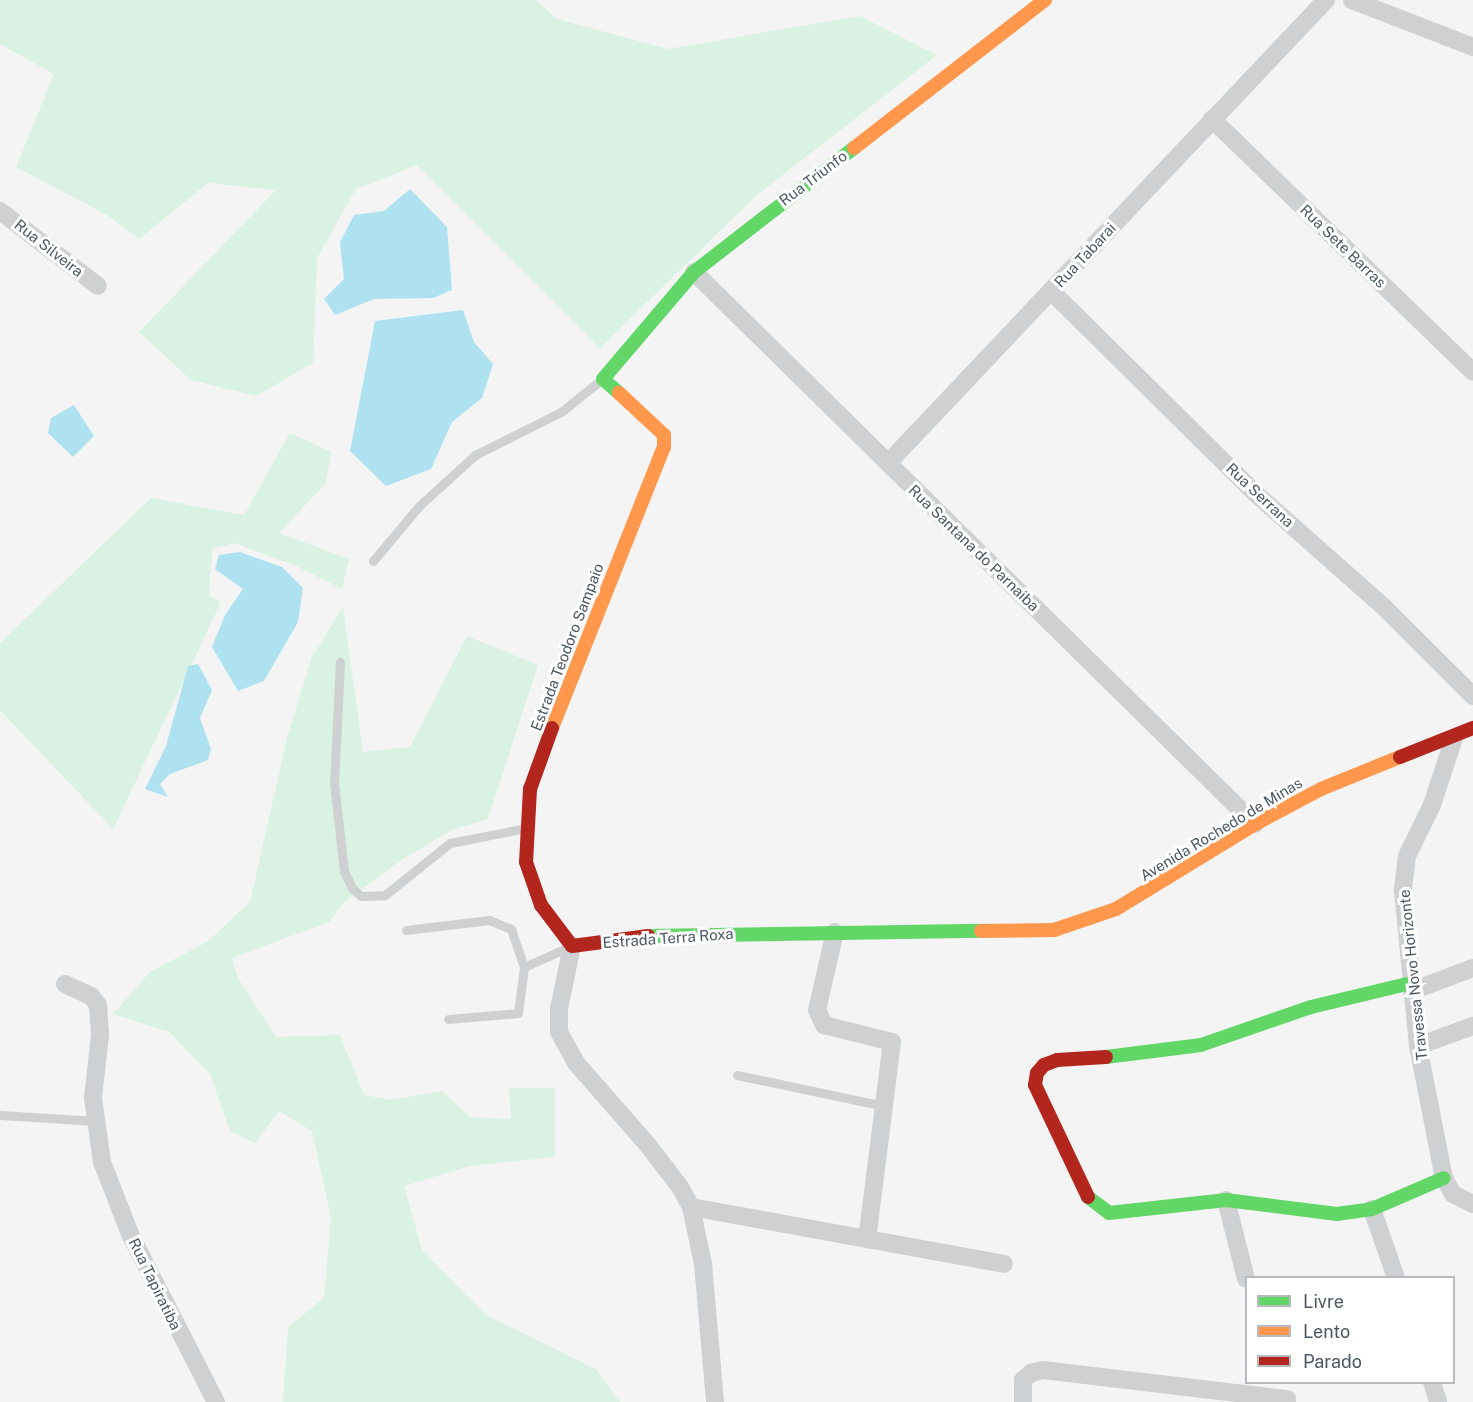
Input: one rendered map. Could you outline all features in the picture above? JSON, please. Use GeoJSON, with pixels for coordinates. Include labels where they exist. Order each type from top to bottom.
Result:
{"type":"FeatureCollection","features":[{"type":"Feature","properties":{"kind":"street","name":"Rua Triunfo"},"geometry":{"type":"LineString","coordinates":[[603,379],[694,272],[1045,0]]}},
{"type":"Feature","properties":{"kind":"street","name":"Rua Tabarai"},"geometry":{"type":"LineString","coordinates":[[888,463],[1281,44],[1326,0]]}},
{"type":"Feature","properties":{"kind":"street"},"geometry":{"type":"LineString","coordinates":[[1353,0],[1473,47]]}},
{"type":"Feature","properties":{"kind":"street","name":"Rua Sete Barras"},"geometry":{"type":"LineString","coordinates":[[1212,120],[1473,372]]}},
{"type":"Feature","properties":{"kind":"street","name":"Rua Silveira"},"geometry":{"type":"LineString","coordinates":[[0,211],[98,286]]}},
{"type":"Feature","properties":{"kind":"street","name":"Rua Santana do Parnaiba"},"geometry":{"type":"LineString","coordinates":[[694,272],[1255,824]]}},
{"type":"Feature","properties":{"kind":"street","name":"Rua Serrana"},"geometry":{"type":"LineString","coordinates":[[1051,291],[1255,493],[1384,607],[1473,696]]}},
{"type":"Feature","properties":{"kind":"street","name":"Estrada Teodoro Sampaio"},"geometry":{"type":"LineString","coordinates":[[572,946],[541,905],[531,884],[526,862],[525,828],[530,789],[664,447],[664,435],[654,423],[603,379]]}},
{"type":"Feature","properties":{"kind":"street","name":"Avenida Rochedo de Minas"},"geometry":{"type":"LineString","coordinates":[[1088,921],[1160,884],[1255,824],[1357,773],[1454,738],[1473,728]]}},
{"type":"Feature","properties":{"kind":"street","name":"Travessa Novo Horizonte"},"geometry":{"type":"LineString","coordinates":[[1444,1178],[1418,1046],[1403,873],[1454,738]]}},
{"type":"Feature","properties":{"kind":"street","name":"Estrada Terra Roxa"},"geometry":{"type":"LineString","coordinates":[[572,946],[643,936],[835,932],[1027,933],[1088,921]]}},
{"type":"Feature","properties":{"kind":"street"},"geometry":{"type":"LineString","coordinates":[[835,932],[817,1010],[824,1025],[892,1042],[867,1239]]}},
{"type":"Feature","properties":{"kind":"street"},"geometry":{"type":"LineString","coordinates":[[572,946],[559,1009],[564,1047],[647,1144],[680,1187],[691,1207],[704,1264],[715,1402]]}},
{"type":"Feature","properties":{"kind":"street"},"geometry":{"type":"LineString","coordinates":[[1473,968],[1412,987],[1311,1007],[1201,1045],[1145,1055],[1057,1060],[1044,1065],[1037,1073],[1040,1100],[1083,1190],[1095,1205],[1109,1213],[1126,1214],[1226,1200],[1337,1214],[1372,1209],[1444,1178],[1453,1194],[1473,1204]]}},
{"type":"Feature","properties":{"kind":"street","name":"Rua Tapiratiba"},"geometry":{"type":"LineString","coordinates":[[65,984],[91,996],[98,1005],[100,1035],[93,1098],[102,1162],[130,1234],[216,1402]]}},
{"type":"Feature","properties":{"kind":"street"},"geometry":{"type":"LineString","coordinates":[[1418,1046],[1473,1026]]}},
{"type":"Feature","properties":{"kind":"street"},"geometry":{"type":"LineString","coordinates":[[1226,1200],[1245,1276]]}},
{"type":"Feature","properties":{"kind":"street"},"geometry":{"type":"LineString","coordinates":[[691,1207],[1004,1264]]}},
{"type":"Feature","properties":{"kind":"street"},"geometry":{"type":"LineString","coordinates":[[1372,1209],[1395,1276]]}},
{"type":"Feature","properties":{"kind":"street"},"geometry":{"type":"LineString","coordinates":[[1023,1402],[1023,1380],[1031,1373],[1043,1370],[1286,1394]]}},
{"type":"Feature","properties":{"kind":"street"},"geometry":{"type":"LineString","coordinates":[[1432,1384],[1438,1402]]}},
{"type":"Feature","properties":{"kind":"lane"},"geometry":{"type":"LineString","coordinates":[[373,561],[419,506],[476,455],[561,412],[603,379]]}},
{"type":"Feature","properties":{"kind":"lane"},"geometry":{"type":"LineString","coordinates":[[340,662],[334,783],[344,870],[352,888],[361,896],[385,895],[450,843],[525,828]]}},
{"type":"Feature","properties":{"kind":"lane"},"geometry":{"type":"LineString","coordinates":[[406,930],[489,920],[511,929],[524,967],[518,1013],[448,1019]]}},
{"type":"Feature","properties":{"kind":"lane"},"geometry":{"type":"LineString","coordinates":[[524,967],[572,946]]}},
{"type":"Feature","properties":{"kind":"lane"},"geometry":{"type":"LineString","coordinates":[[737,1075],[884,1106]]}},
{"type":"Feature","properties":{"kind":"lane"},"geometry":{"type":"LineString","coordinates":[[0,1116],[97,1121]]}},
{"type":"Feature","properties":{"kind":"green space"},"geometry":{"type":"Polygon","coordinates":[[[0,0],[536,0],[557,19],[668,49],[860,16],[937,55],[757,195],[600,348],[417,165],[356,189],[317,258],[313,363],[256,396],[191,380],[139,332],[276,190],[208,183],[139,239],[107,215],[16,167],[54,74],[0,44],[0,0]]]}},
{"type":"Feature","properties":{"kind":"green space"},"geometry":{"type":"Polygon","coordinates":[[[290,433],[332,452],[325,484],[279,533],[349,559],[342,589],[296,566],[234,543],[212,549],[209,595],[221,602],[113,829],[0,710],[0,643],[151,498],[244,515],[290,433]]]}},
{"type":"Feature","properties":{"kind":"green space"},"geometry":{"type":"Polygon","coordinates":[[[343,607],[363,752],[410,747],[467,636],[538,665],[488,819],[454,829],[403,859],[343,903],[329,922],[232,958],[238,978],[276,1037],[340,1035],[364,1095],[391,1100],[442,1091],[470,1117],[511,1119],[509,1088],[555,1088],[555,1157],[470,1166],[404,1186],[422,1250],[486,1315],[596,1369],[620,1402],[283,1402],[288,1327],[324,1298],[331,1217],[312,1131],[279,1111],[255,1143],[230,1131],[210,1074],[169,1032],[113,1014],[150,972],[207,942],[250,902],[288,734],[312,657],[343,607]]]}},
{"type":"Feature","properties":{"kind":"water"},"geometry":{"type":"Polygon","coordinates":[[[410,189],[447,227],[452,290],[433,298],[374,299],[335,315],[324,299],[344,279],[340,242],[354,215],[384,211],[410,189]]]}},
{"type":"Feature","properties":{"kind":"water"},"geometry":{"type":"Polygon","coordinates":[[[463,310],[474,342],[493,364],[482,398],[452,422],[431,469],[386,486],[350,451],[375,321],[463,310]]]}},
{"type":"Feature","properties":{"kind":"water"},"geometry":{"type":"Polygon","coordinates":[[[74,405],[94,436],[73,457],[48,433],[51,418],[74,405]]]}},
{"type":"Feature","properties":{"kind":"water"},"geometry":{"type":"Polygon","coordinates":[[[240,552],[282,567],[303,588],[298,622],[264,681],[238,691],[212,647],[225,615],[243,589],[215,569],[219,555],[240,552]]]}},
{"type":"Feature","properties":{"kind":"water"},"geometry":{"type":"Polygon","coordinates":[[[198,664],[212,690],[200,718],[211,749],[208,760],[170,774],[160,784],[168,797],[145,789],[166,746],[188,666],[198,664]]]}},
{"type":"Feature","properties":{"kind":"traffic: fast"},"geometry":{"type":"LineString","coordinates":[[619,393],[603,379],[694,272],[854,148]]}},
{"type":"Feature","properties":{"kind":"traffic: fast"},"geometry":{"type":"LineString","coordinates":[[648,936],[981,931]]}},
{"type":"Feature","properties":{"kind":"traffic: fast"},"geometry":{"type":"LineString","coordinates":[[1106,1057],[1201,1045],[1311,1007],[1411,983]]}},
{"type":"Feature","properties":{"kind":"traffic: fast"},"geometry":{"type":"LineString","coordinates":[[1088,1197],[1109,1213],[1226,1200],[1337,1214],[1372,1209],[1444,1178]]}},
{"type":"Feature","properties":{"kind":"traffic: slow"},"geometry":{"type":"LineString","coordinates":[[854,148],[1045,0]]}},
{"type":"Feature","properties":{"kind":"traffic: slow"},"geometry":{"type":"LineString","coordinates":[[552,728],[664,447],[664,435],[619,393]]}},
{"type":"Feature","properties":{"kind":"traffic: slow"},"geometry":{"type":"LineString","coordinates":[[981,931],[1054,930],[1116,909],[1255,824],[1321,789],[1400,757]]}},
{"type":"Feature","properties":{"kind":"traffic: jam"},"geometry":{"type":"LineString","coordinates":[[552,728],[530,789],[526,862],[541,905],[572,946],[648,936]]}},
{"type":"Feature","properties":{"kind":"traffic: jam"},"geometry":{"type":"LineString","coordinates":[[1400,757],[1473,728]]}},
{"type":"Feature","properties":{"kind":"traffic: jam"},"geometry":{"type":"LineString","coordinates":[[1088,1197],[1035,1085],[1037,1073],[1044,1065],[1057,1060],[1106,1057]]}}]}
